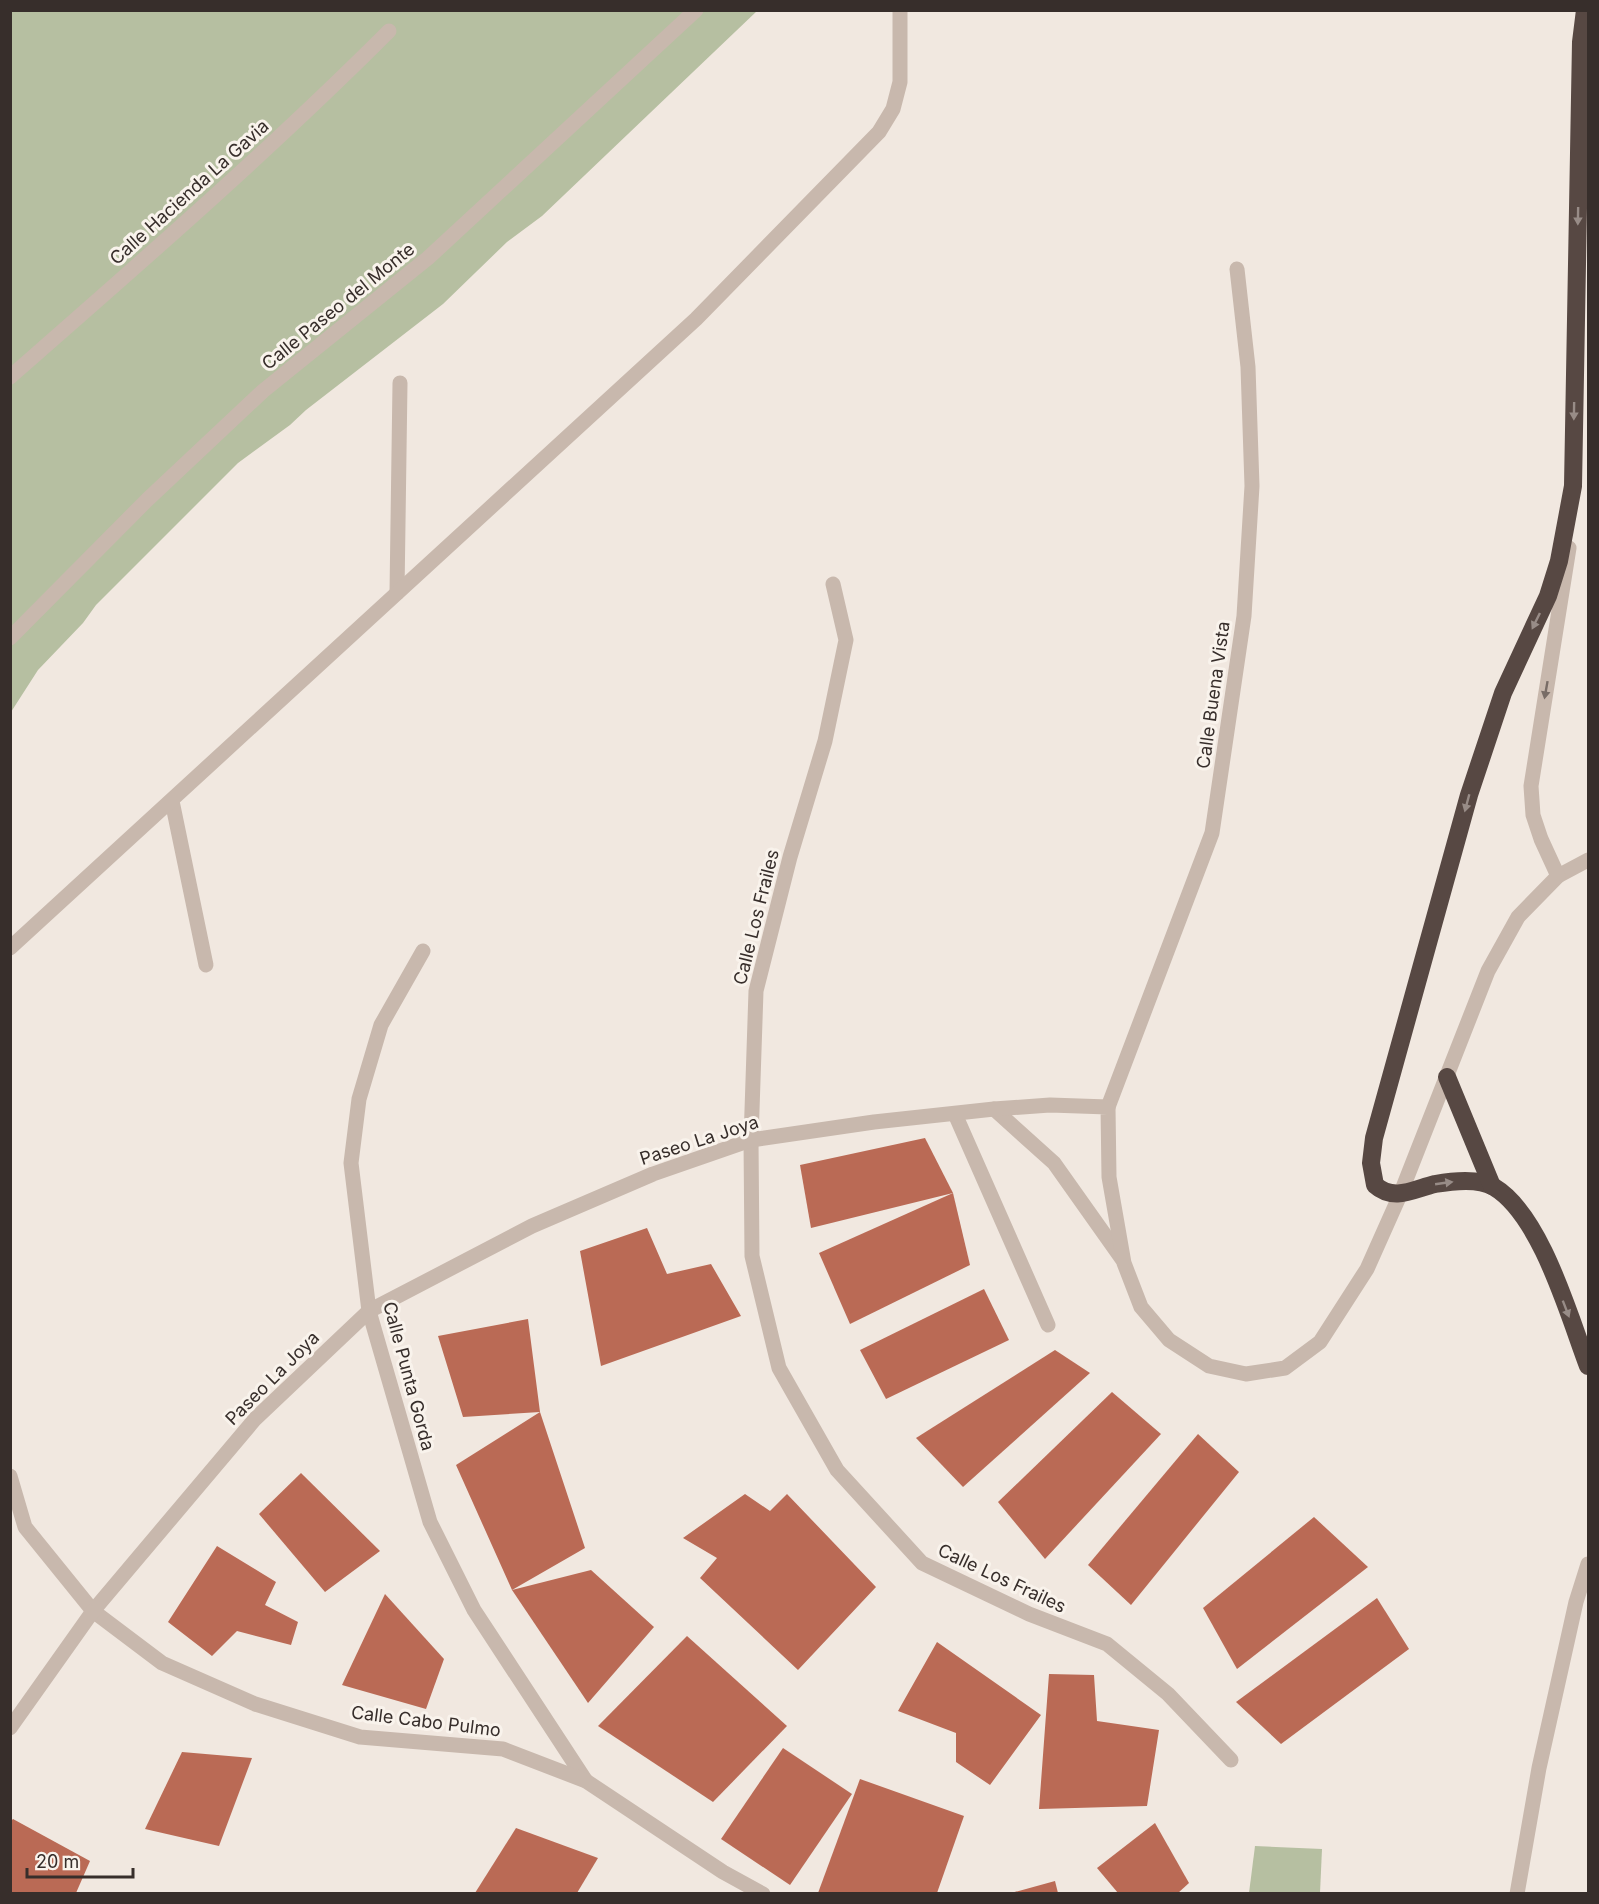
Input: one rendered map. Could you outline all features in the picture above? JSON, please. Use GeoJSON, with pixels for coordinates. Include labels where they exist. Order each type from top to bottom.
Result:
{"type":"FeatureCollection","features":[{"type":"Feature","properties":{"kind":"highway"},"geometry":{"type":"LineString","coordinates":[[1492,1186],[1473,1182],[1457,1182],[1436,1184],[1400,1195],[1387,1193],[1375,1185],[1371,1164],[1374,1138],[1470,795],[1503,693],[1548,596],[1559,561],[1573,486],[1581,42],[1585,10]]}},
{"type":"Feature","properties":{"kind":"highway"},"geometry":{"type":"LineString","coordinates":[[1447,1077],[1492,1186],[1517,1208],[1533,1229],[1545,1254],[1588,1366]]}},
{"type":"Feature","properties":{"kind":"street","name":"Calle Paseo del Monte"},"geometry":{"type":"LineString","coordinates":[[10,638],[147,500],[263,391],[428,258],[696,10]]}},
{"type":"Feature","properties":{"kind":"street"},"geometry":{"type":"LineString","coordinates":[[10,948],[696,319],[879,132],[893,109],[900,82],[900,10]]}},
{"type":"Feature","properties":{"kind":"street","name":"Calle Hacienda La Gavia"},"geometry":{"type":"LineString","coordinates":[[10,377],[186,223],[334,86],[389,31]]}},
{"type":"Feature","properties":{"kind":"street","name":"Calle Buena Vista"},"geometry":{"type":"LineString","coordinates":[[1108,1107],[1212,833],[1244,616],[1252,486],[1248,367],[1237,269]]}},
{"type":"Feature","properties":{"kind":"street"},"geometry":{"type":"LineString","coordinates":[[396,593],[400,383]]}},
{"type":"Feature","properties":{"kind":"street"},"geometry":{"type":"LineString","coordinates":[[1558,876],[1541,839],[1533,814],[1531,786],[1570,540],[1573,486]]}},
{"type":"Feature","properties":{"kind":"street","name":"Calle Los Frailes"},"geometry":{"type":"LineString","coordinates":[[833,585],[846,640],[825,741],[790,857],[756,991],[751,1140],[753,1256],[779,1368],[837,1470],[922,1563],[1029,1614],[1107,1644],[1168,1694],[1231,1760]]}},
{"type":"Feature","properties":{"kind":"street"},"geometry":{"type":"LineString","coordinates":[[172,801],[206,965]]}},
{"type":"Feature","properties":{"kind":"street"},"geometry":{"type":"LineString","coordinates":[[1108,1107],[1109,1177],[1124,1263],[1141,1307],[1169,1340],[1209,1366],[1246,1374],[1285,1368],[1320,1342],[1367,1269],[1400,1195],[1488,971],[1518,917],[1558,876],[1588,860]]}},
{"type":"Feature","properties":{"kind":"street","name":"Calle Punta Gorda"},"geometry":{"type":"LineString","coordinates":[[423,951],[381,1025],[359,1099],[351,1163],[369,1311],[430,1522],[474,1610],[586,1781]]}},
{"type":"Feature","properties":{"kind":"street","name":"Paseo La Joya"},"geometry":{"type":"LineString","coordinates":[[10,1728],[93,1611],[255,1419],[369,1311],[532,1226],[653,1174],[751,1140],[874,1122],[994,1109],[1050,1105],[1108,1107]]}},
{"type":"Feature","properties":{"kind":"street"},"geometry":{"type":"LineString","coordinates":[[994,1109],[1054,1163],[1124,1263]]}},
{"type":"Feature","properties":{"kind":"street"},"geometry":{"type":"LineString","coordinates":[[955,1114],[1048,1325]]}},
{"type":"Feature","properties":{"kind":"street","name":"Calle Cabo Pulmo"},"geometry":{"type":"LineString","coordinates":[[10,1476],[25,1527],[93,1611],[162,1663],[255,1704],[360,1737],[503,1749],[586,1781],[723,1872],[763,1893]]}},
{"type":"Feature","properties":{"kind":"street"},"geometry":{"type":"LineString","coordinates":[[1517,1893],[1539,1767],[1576,1602],[1588,1564]]}},
{"type":"Feature","properties":{"kind":"green space"},"geometry":{"type":"Polygon","coordinates":[[[11,11],[757,11],[542,216],[507,242],[443,304],[306,410],[290,425],[238,463],[96,605],[83,623],[38,670],[11,712],[11,11]]]}},
{"type":"Feature","properties":{"kind":"green space"},"geometry":{"type":"Polygon","coordinates":[[[1255,1846],[1322,1849],[1320,1893],[1249,1893],[1255,1846]]]}},
{"type":"Feature","properties":{"kind":"building"},"geometry":{"type":"Polygon","coordinates":[[[925,1138],[953,1193],[811,1228],[800,1165],[925,1138]]]}},
{"type":"Feature","properties":{"kind":"building"},"geometry":{"type":"Polygon","coordinates":[[[953,1193],[970,1265],[850,1324],[819,1253],[953,1193]]]}},
{"type":"Feature","properties":{"kind":"building"},"geometry":{"type":"Polygon","coordinates":[[[647,1228],[667,1274],[711,1264],[741,1316],[601,1366],[580,1251],[647,1228]]]}},
{"type":"Feature","properties":{"kind":"building"},"geometry":{"type":"Polygon","coordinates":[[[984,1289],[1009,1340],[886,1399],[860,1350],[984,1289]]]}},
{"type":"Feature","properties":{"kind":"building"},"geometry":{"type":"Polygon","coordinates":[[[528,1319],[540,1412],[463,1417],[438,1336],[528,1319]]]}},
{"type":"Feature","properties":{"kind":"building"},"geometry":{"type":"Polygon","coordinates":[[[1055,1350],[1090,1373],[963,1487],[916,1438],[1055,1350]]]}},
{"type":"Feature","properties":{"kind":"building"},"geometry":{"type":"Polygon","coordinates":[[[1112,1392],[1161,1434],[1045,1559],[998,1502],[1112,1392]]]}},
{"type":"Feature","properties":{"kind":"building"},"geometry":{"type":"Polygon","coordinates":[[[540,1412],[585,1548],[512,1590],[456,1465],[540,1412]]]}},
{"type":"Feature","properties":{"kind":"building"},"geometry":{"type":"Polygon","coordinates":[[[1198,1434],[1239,1472],[1131,1605],[1088,1565],[1198,1434]]]}},
{"type":"Feature","properties":{"kind":"building"},"geometry":{"type":"Polygon","coordinates":[[[301,1473],[380,1551],[325,1592],[259,1514],[301,1473]]]}},
{"type":"Feature","properties":{"kind":"building"},"geometry":{"type":"Polygon","coordinates":[[[745,1494],[770,1511],[787,1494],[876,1587],[798,1670],[700,1578],[717,1558],[683,1538],[745,1494]]]}},
{"type":"Feature","properties":{"kind":"building"},"geometry":{"type":"Polygon","coordinates":[[[1314,1517],[1368,1567],[1237,1669],[1203,1608],[1314,1517]]]}},
{"type":"Feature","properties":{"kind":"building"},"geometry":{"type":"Polygon","coordinates":[[[217,1546],[276,1582],[265,1605],[298,1622],[291,1645],[237,1631],[212,1656],[168,1622],[217,1546]]]}},
{"type":"Feature","properties":{"kind":"building"},"geometry":{"type":"Polygon","coordinates":[[[591,1570],[654,1627],[588,1703],[512,1590],[591,1570]]]}},
{"type":"Feature","properties":{"kind":"building"},"geometry":{"type":"Polygon","coordinates":[[[385,1594],[444,1659],[426,1709],[342,1685],[385,1594]]]}},
{"type":"Feature","properties":{"kind":"building"},"geometry":{"type":"Polygon","coordinates":[[[1377,1598],[1409,1649],[1281,1744],[1236,1702],[1377,1598]]]}},
{"type":"Feature","properties":{"kind":"building"},"geometry":{"type":"Polygon","coordinates":[[[687,1636],[787,1726],[713,1802],[598,1726],[687,1636]]]}},
{"type":"Feature","properties":{"kind":"building"},"geometry":{"type":"Polygon","coordinates":[[[937,1642],[1041,1715],[990,1785],[956,1762],[956,1733],[898,1711],[937,1642]]]}},
{"type":"Feature","properties":{"kind":"building"},"geometry":{"type":"Polygon","coordinates":[[[1049,1674],[1094,1675],[1097,1721],[1159,1730],[1147,1806],[1039,1809],[1049,1674]]]}},
{"type":"Feature","properties":{"kind":"building"},"geometry":{"type":"Polygon","coordinates":[[[783,1748],[852,1794],[790,1885],[721,1839],[783,1748]]]}},
{"type":"Feature","properties":{"kind":"building"},"geometry":{"type":"Polygon","coordinates":[[[182,1752],[252,1758],[219,1846],[145,1829],[182,1752]]]}},
{"type":"Feature","properties":{"kind":"building"},"geometry":{"type":"Polygon","coordinates":[[[860,1779],[964,1816],[937,1893],[818,1893],[860,1779]]]}},
{"type":"Feature","properties":{"kind":"building"},"geometry":{"type":"Polygon","coordinates":[[[13,1819],[90,1861],[76,1893],[10,1893],[10,1822],[13,1819]]]}},
{"type":"Feature","properties":{"kind":"building"},"geometry":{"type":"Polygon","coordinates":[[[1155,1823],[1189,1883],[1178,1893],[1118,1893],[1097,1868],[1155,1823]]]}},
{"type":"Feature","properties":{"kind":"building"},"geometry":{"type":"Polygon","coordinates":[[[516,1828],[598,1858],[577,1893],[475,1893],[516,1828]]]}},
{"type":"Feature","properties":{"kind":"building"},"geometry":{"type":"Polygon","coordinates":[[[1055,1881],[1058,1893],[1011,1893],[1055,1881]]]}}]}
